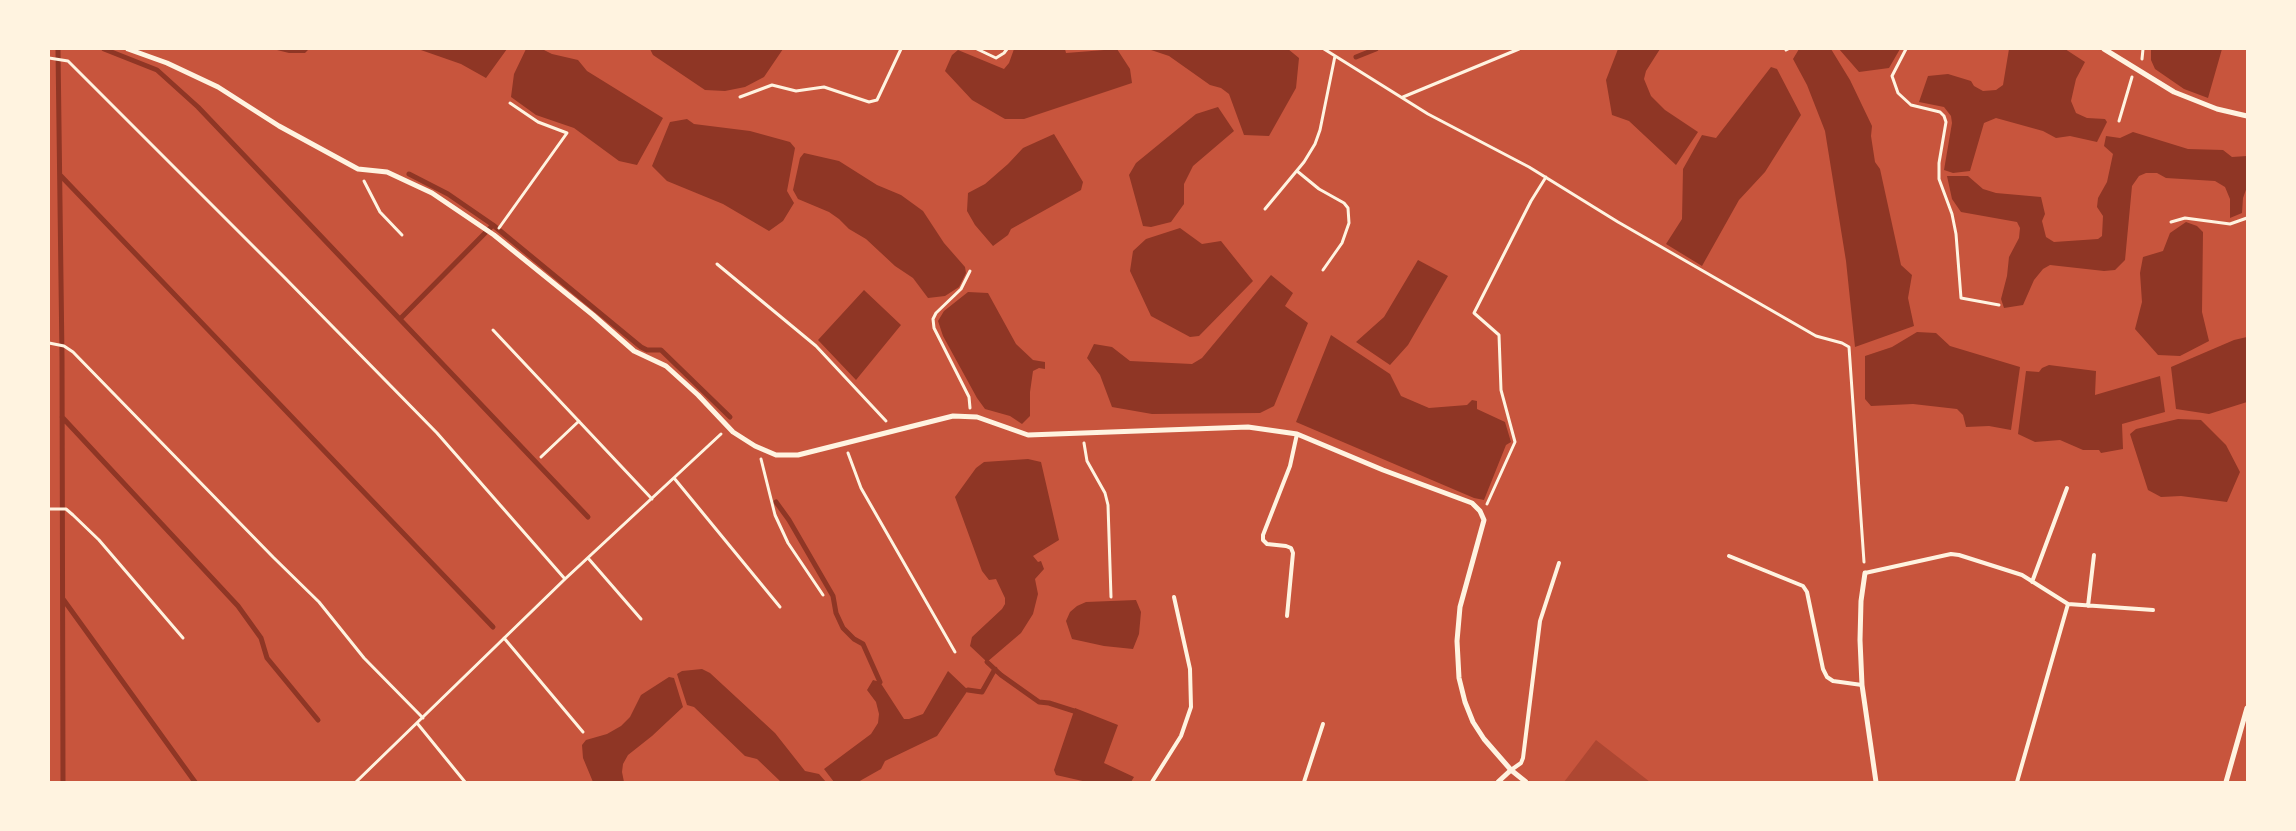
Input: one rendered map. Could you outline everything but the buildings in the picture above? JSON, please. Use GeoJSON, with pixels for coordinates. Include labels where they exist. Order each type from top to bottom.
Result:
{"type":"FeatureCollection","features":[{"type":"Feature","properties":{"kind":"street"},"geometry":{"type":"LineString","coordinates":[[128,49],[167,63],[218,87],[279,126],[358,169],[387,172],[432,193],[494,235],[593,315],[634,351],[666,366],[729,427],[761,449],[776,455],[798,455],[894,430],[953,416],[966,415],[1028,435],[1248,427],[1297,434],[1383,470],[1472,503],[1484,520],[1460,607],[1457,641],[1459,678],[1465,702],[1473,722],[1484,739],[1511,770],[1526,782]]}},
{"type":"Feature","properties":{"kind":"street"},"geometry":{"type":"LineString","coordinates":[[2104,49],[2174,92],[2217,109],[2247,116]]}},
{"type":"Feature","properties":{"kind":"street"},"geometry":{"type":"LineString","coordinates":[[1865,573],[1860,621],[1862,685],[1876,782]]}},
{"type":"Feature","properties":{"kind":"street"},"geometry":{"type":"LineString","coordinates":[[2226,782],[2247,708]]}},
{"type":"Feature","properties":{"kind":"street"},"geometry":{"type":"LineString","coordinates":[[1498,782],[1511,770]]}},
{"type":"Feature","properties":{"kind":"lane"},"geometry":{"type":"LineString","coordinates":[[1287,616],[1293,553],[1291,548],[1286,546],[1267,544],[1263,540],[1262,535],[1290,466],[1297,434]]}},
{"type":"Feature","properties":{"kind":"lane"},"geometry":{"type":"LineString","coordinates":[[2032,582],[2067,488]]}},
{"type":"Feature","properties":{"kind":"lane"},"geometry":{"type":"LineString","coordinates":[[1865,573],[1951,554],[1966,556],[2008,569],[2068,604],[2153,610]]}},
{"type":"Feature","properties":{"kind":"lane"},"geometry":{"type":"LineString","coordinates":[[2088,606],[2094,554]]}},
{"type":"Feature","properties":{"kind":"lane"},"geometry":{"type":"LineString","coordinates":[[1729,556],[1803,586],[1807,592],[1823,670],[1827,677],[1833,681],[1862,685]]}},
{"type":"Feature","properties":{"kind":"lane"},"geometry":{"type":"LineString","coordinates":[[1511,770],[1521,763],[1523,758],[1540,621],[1559,563]]}},
{"type":"Feature","properties":{"kind":"lane"},"geometry":{"type":"LineString","coordinates":[[1152,782],[1181,736],[1190,707],[1190,669],[1174,597]]}},
{"type":"Feature","properties":{"kind":"lane"},"geometry":{"type":"LineString","coordinates":[[2017,782],[2068,604]]}},
{"type":"Feature","properties":{"kind":"lane"},"geometry":{"type":"LineString","coordinates":[[1304,782],[1323,724]]}},
{"type":"Feature","properties":{"kind":"path"},"geometry":{"type":"LineString","coordinates":[[740,97],[772,85],[796,91],[824,87],[869,102],[877,100],[901,49]]}},
{"type":"Feature","properties":{"kind":"path"},"geometry":{"type":"LineString","coordinates":[[977,49],[996,58],[1007,49]]}},
{"type":"Feature","properties":{"kind":"path"},"geometry":{"type":"LineString","coordinates":[[1324,49],[1428,114],[1546,177],[1627,227],[1816,336],[1842,342],[1849,347],[1865,573]]}},
{"type":"Feature","properties":{"kind":"path"},"geometry":{"type":"LineString","coordinates":[[1403,97],[1519,49]]}},
{"type":"Feature","properties":{"kind":"path"},"geometry":{"type":"LineString","coordinates":[[1906,49],[1892,76],[1898,92],[1911,105],[1940,112],[1946,122],[1939,163],[1939,179],[1952,214],[1956,234],[1961,298],[1999,305]]}},
{"type":"Feature","properties":{"kind":"path"},"geometry":{"type":"LineString","coordinates":[[1265,209],[1315,144],[1320,130],[1335,56]]}},
{"type":"Feature","properties":{"kind":"path"},"geometry":{"type":"LineString","coordinates":[[49,58],[68,61],[291,284],[437,433],[566,579]]}},
{"type":"Feature","properties":{"kind":"path"},"geometry":{"type":"LineString","coordinates":[[2119,121],[2135,69]]}},
{"type":"Feature","properties":{"kind":"path"},"geometry":{"type":"LineString","coordinates":[[494,235],[567,133],[538,122],[510,103]]}},
{"type":"Feature","properties":{"kind":"path"},"geometry":{"type":"LineString","coordinates":[[358,169],[380,212],[402,234]]}},
{"type":"Feature","properties":{"kind":"path"},"geometry":{"type":"LineString","coordinates":[[1296,171],[1320,189],[1344,203],[1348,208],[1349,223],[1342,243],[1323,270]]}},
{"type":"Feature","properties":{"kind":"path"},"geometry":{"type":"LineString","coordinates":[[1480,512],[1490,500],[1515,442],[1501,390],[1499,335],[1474,313],[1531,201],[1546,177]]}},
{"type":"Feature","properties":{"kind":"path"},"geometry":{"type":"LineString","coordinates":[[2171,222],[2185,218],[2230,224],[2247,218]]}},
{"type":"Feature","properties":{"kind":"path"},"geometry":{"type":"LineString","coordinates":[[717,264],[816,346],[894,430]]}},
{"type":"Feature","properties":{"kind":"path"},"geometry":{"type":"LineString","coordinates":[[966,415],[971,406],[970,398],[934,328],[932,319],[961,289],[970,271]]}},
{"type":"Feature","properties":{"kind":"path"},"geometry":{"type":"LineString","coordinates":[[494,330],[652,499]]}},
{"type":"Feature","properties":{"kind":"path"},"geometry":{"type":"LineString","coordinates":[[49,343],[64,346],[73,352],[319,602],[364,658],[423,718]]}},
{"type":"Feature","properties":{"kind":"path"},"geometry":{"type":"LineString","coordinates":[[541,456],[579,421]]}},
{"type":"Feature","properties":{"kind":"path"},"geometry":{"type":"LineString","coordinates":[[356,782],[588,558],[729,427]]}},
{"type":"Feature","properties":{"kind":"path"},"geometry":{"type":"LineString","coordinates":[[1082,432],[1087,461],[1105,493],[1108,505],[1111,597]]}},
{"type":"Feature","properties":{"kind":"path"},"geometry":{"type":"LineString","coordinates":[[844,443],[861,488],[956,652]]}},
{"type":"Feature","properties":{"kind":"path"},"geometry":{"type":"LineString","coordinates":[[761,449],[762,463],[775,515],[788,542],[823,595]]}},
{"type":"Feature","properties":{"kind":"path"},"geometry":{"type":"LineString","coordinates":[[674,478],[780,607]]}},
{"type":"Feature","properties":{"kind":"path"},"geometry":{"type":"LineString","coordinates":[[49,509],[66,509],[99,540],[183,638]]}},
{"type":"Feature","properties":{"kind":"path"},"geometry":{"type":"LineString","coordinates":[[588,558],[641,619]]}},
{"type":"Feature","properties":{"kind":"path"},"geometry":{"type":"LineString","coordinates":[[504,638],[583,732]]}},
{"type":"Feature","properties":{"kind":"path"},"geometry":{"type":"LineString","coordinates":[[417,723],[465,782]]}},
{"type":"Feature","properties":{"kind":"shaded area"},"geometry":{"type":"Polygon","coordinates":[[[273,49],[309,49],[305,53],[289,53],[273,49]]]}},
{"type":"Feature","properties":{"kind":"shaded area"},"geometry":{"type":"Polygon","coordinates":[[[418,49],[507,49],[486,78],[461,64],[418,49]]]}},
{"type":"Feature","properties":{"kind":"shaded area"},"geometry":{"type":"Polygon","coordinates":[[[526,49],[542,49],[552,54],[578,60],[587,71],[663,118],[637,165],[619,161],[574,128],[536,115],[511,97],[514,74],[526,49]]]}},
{"type":"Feature","properties":{"kind":"shaded area"},"geometry":{"type":"Polygon","coordinates":[[[650,49],[783,49],[764,77],[745,87],[725,91],[705,90],[653,55],[650,49]]]}},
{"type":"Feature","properties":{"kind":"shaded area"},"geometry":{"type":"Polygon","coordinates":[[[1014,49],[1065,49],[1066,53],[1117,49],[1130,69],[1132,83],[1024,119],[1005,119],[972,100],[945,71],[952,55],[958,50],[1004,69],[1009,63],[1014,49]]]}},
{"type":"Feature","properties":{"kind":"shaded area"},"geometry":{"type":"Polygon","coordinates":[[[1148,49],[1288,49],[1299,58],[1296,88],[1269,136],[1244,135],[1229,94],[1221,88],[1210,85],[1169,56],[1148,49]]]}},
{"type":"Feature","properties":{"kind":"shaded area"},"geometry":{"type":"Polygon","coordinates":[[[1618,49],[1660,49],[1646,71],[1644,79],[1651,96],[1665,110],[1698,132],[1676,165],[1629,121],[1612,115],[1606,80],[1618,49]]]}},
{"type":"Feature","properties":{"kind":"shaded area"},"geometry":{"type":"Polygon","coordinates":[[[1799,49],[1831,49],[1850,80],[1872,126],[1871,136],[1875,162],[1880,169],[1901,265],[1912,275],[1908,298],[1914,326],[1855,347],[1846,261],[1825,131],[1807,85],[1793,59],[1799,49]]]}},
{"type":"Feature","properties":{"kind":"shaded area"},"geometry":{"type":"Polygon","coordinates":[[[1839,49],[1900,49],[1889,68],[1859,72],[1839,49]]]}},
{"type":"Feature","properties":{"kind":"shaded area"},"geometry":{"type":"Polygon","coordinates":[[[2009,49],[2065,49],[2085,62],[2076,79],[2071,101],[2076,113],[2087,118],[2105,119],[2107,122],[2097,142],[2070,136],[2056,138],[2043,131],[1996,118],[1984,123],[1970,171],[1953,173],[1944,170],[1952,123],[1951,116],[1944,107],[1919,102],[1928,76],[1948,74],[1971,81],[1974,86],[1983,91],[1996,90],[2003,85],[2009,49]]]}},
{"type":"Feature","properties":{"kind":"shaded area"},"geometry":{"type":"Polygon","coordinates":[[[2151,49],[2222,49],[2208,98],[2184,89],[2155,69],[2151,60],[2151,49]]]}},
{"type":"Feature","properties":{"kind":"shaded area"},"geometry":{"type":"Polygon","coordinates":[[[1771,67],[1777,69],[1801,115],[1765,172],[1739,200],[1702,266],[1666,244],[1682,219],[1683,169],[1702,135],[1716,138],[1771,67]]]}},
{"type":"Feature","properties":{"kind":"shaded area"},"geometry":{"type":"Polygon","coordinates":[[[1218,107],[1234,131],[1193,166],[1184,184],[1184,204],[1171,222],[1151,227],[1143,226],[1129,175],[1136,163],[1196,114],[1218,107]]]}},
{"type":"Feature","properties":{"kind":"shaded area"},"geometry":{"type":"Polygon","coordinates":[[[687,119],[694,124],[750,131],[790,142],[795,148],[787,191],[794,203],[783,221],[769,231],[723,204],[667,181],[652,166],[670,122],[687,119]]]}},
{"type":"Feature","properties":{"kind":"shaded area"},"geometry":{"type":"Polygon","coordinates":[[[2133,132],[2188,149],[2223,150],[2232,157],[2247,156],[2247,187],[2243,198],[2242,213],[2230,218],[2230,199],[2225,187],[2215,181],[2166,178],[2157,173],[2146,173],[2139,176],[2132,186],[2125,260],[2115,270],[2104,271],[2050,265],[2043,269],[2034,280],[2023,305],[2004,308],[2001,299],[2007,276],[2009,257],[2019,238],[2020,228],[2017,222],[1961,212],[1952,199],[1947,176],[1968,176],[1983,189],[1996,193],[2041,197],[2045,214],[2042,221],[2046,237],[2054,242],[2098,239],[2102,236],[2103,216],[2097,207],[2098,198],[2107,182],[2113,154],[2104,146],[2106,136],[2120,138],[2133,132]]]}},
{"type":"Feature","properties":{"kind":"shaded area"},"geometry":{"type":"Polygon","coordinates":[[[1054,134],[1083,182],[1081,190],[1011,229],[1008,235],[993,246],[975,225],[967,211],[968,193],[985,184],[1023,148],[1054,134]]]}},
{"type":"Feature","properties":{"kind":"shaded area"},"geometry":{"type":"Polygon","coordinates":[[[804,153],[839,161],[877,185],[901,195],[923,211],[944,243],[965,267],[966,273],[959,287],[945,296],[928,298],[913,278],[895,266],[866,239],[849,229],[829,212],[798,199],[793,190],[800,158],[804,153]]]}},
{"type":"Feature","properties":{"kind":"shaded area"},"geometry":{"type":"Polygon","coordinates":[[[2186,222],[2197,226],[2203,232],[2202,312],[2209,341],[2180,356],[2158,355],[2135,329],[2142,302],[2140,273],[2143,257],[2163,251],[2170,233],[2186,222]]]}},
{"type":"Feature","properties":{"kind":"shaded area"},"geometry":{"type":"Polygon","coordinates":[[[1180,228],[1202,244],[1221,241],[1253,281],[1199,336],[1190,337],[1151,316],[1130,271],[1133,251],[1146,239],[1180,228]]]}},
{"type":"Feature","properties":{"kind":"shaded area"},"geometry":{"type":"Polygon","coordinates":[[[1418,260],[1448,276],[1408,345],[1390,365],[1356,342],[1384,317],[1418,260]]]}},
{"type":"Feature","properties":{"kind":"shaded area"},"geometry":{"type":"Polygon","coordinates":[[[1271,275],[1293,293],[1285,306],[1308,323],[1274,406],[1260,413],[1152,414],[1112,407],[1100,375],[1087,358],[1094,344],[1112,347],[1130,361],[1192,364],[1202,358],[1271,275]]]}},
{"type":"Feature","properties":{"kind":"shaded area"},"geometry":{"type":"Polygon","coordinates":[[[864,290],[901,325],[856,380],[818,340],[864,290]]]}},
{"type":"Feature","properties":{"kind":"shaded area"},"geometry":{"type":"Polygon","coordinates":[[[968,292],[988,293],[1016,344],[1033,360],[1045,362],[1045,369],[1039,368],[1033,371],[1030,392],[1030,416],[1022,424],[1010,416],[985,409],[943,336],[938,321],[944,311],[968,292]]]}},
{"type":"Feature","properties":{"kind":"shaded area"},"geometry":{"type":"Polygon","coordinates":[[[1917,332],[1936,333],[1950,346],[2020,367],[2011,430],[1989,426],[1966,427],[1963,415],[1957,409],[1913,404],[1871,406],[1865,399],[1865,356],[1892,347],[1917,332]]]}},
{"type":"Feature","properties":{"kind":"shaded area"},"geometry":{"type":"Polygon","coordinates":[[[1331,335],[1390,374],[1401,396],[1429,408],[1467,405],[1472,400],[1477,401],[1477,409],[1505,422],[1511,442],[1506,445],[1484,500],[1474,498],[1296,422],[1331,335]]]}},
{"type":"Feature","properties":{"kind":"shaded area"},"geometry":{"type":"Polygon","coordinates":[[[2247,337],[2247,402],[2209,414],[2176,409],[2171,367],[2234,340],[2247,337]]]}},
{"type":"Feature","properties":{"kind":"shaded area"},"geometry":{"type":"Polygon","coordinates":[[[2049,365],[2096,371],[2095,395],[2160,376],[2165,412],[2122,424],[2123,449],[2101,453],[2099,450],[2083,450],[2060,440],[2035,442],[2018,434],[2026,371],[2039,372],[2042,368],[2049,365]]]}},
{"type":"Feature","properties":{"kind":"shaded area"},"geometry":{"type":"Polygon","coordinates":[[[2178,419],[2201,420],[2226,445],[2240,472],[2227,502],[2181,496],[2161,497],[2148,490],[2130,434],[2136,429],[2178,419]]]}},
{"type":"Feature","properties":{"kind":"shaded area"},"geometry":{"type":"Polygon","coordinates":[[[1028,459],[1041,462],[1059,540],[1033,556],[1038,562],[1041,561],[1044,569],[1035,579],[1038,594],[1033,614],[1021,633],[987,662],[970,646],[972,637],[1002,609],[1005,604],[1005,598],[996,579],[989,580],[982,571],[955,497],[976,468],[984,462],[1028,459]]]}},
{"type":"Feature","properties":{"kind":"shaded area"},"geometry":{"type":"Polygon","coordinates":[[[1136,600],[1141,612],[1139,634],[1133,649],[1104,646],[1072,639],[1066,621],[1070,612],[1077,606],[1086,602],[1136,600]]]}},
{"type":"Feature","properties":{"kind":"shaded area"},"geometry":{"type":"Polygon","coordinates":[[[702,669],[710,673],[775,733],[805,771],[819,774],[826,782],[781,782],[757,759],[745,756],[694,707],[687,705],[677,674],[682,671],[702,669]]]}},
{"type":"Feature","properties":{"kind":"shaded area"},"geometry":{"type":"Polygon","coordinates":[[[948,671],[968,690],[937,736],[885,761],[881,769],[858,782],[834,782],[824,769],[871,734],[878,723],[879,714],[876,702],[867,690],[873,680],[880,682],[904,719],[909,719],[923,714],[948,671]]]}},
{"type":"Feature","properties":{"kind":"shaded area"},"geometry":{"type":"Polygon","coordinates":[[[669,677],[674,678],[683,707],[628,755],[623,764],[624,782],[593,782],[583,758],[582,745],[586,740],[607,734],[621,726],[630,717],[641,695],[669,677]]]}},
{"type":"Feature","properties":{"kind":"shaded area"},"geometry":{"type":"Polygon","coordinates":[[[1075,708],[1118,725],[1104,763],[1134,777],[1131,782],[1087,782],[1056,775],[1054,770],[1075,708]]]}},
{"type":"Feature","properties":{"kind":"shaded area"},"geometry":{"type":"Polygon","coordinates":[[[1596,740],[1650,782],[1564,782],[1596,740]]]}},
{"type":"Feature","properties":{"kind":"waterway"},"geometry":{"type":"LineString","coordinates":[[58,49],[62,358],[63,782]]}},
{"type":"Feature","properties":{"kind":"waterway"},"geometry":{"type":"LineString","coordinates":[[104,49],[157,70],[198,107],[588,517]]}},
{"type":"Feature","properties":{"kind":"waterway"},"geometry":{"type":"LineString","coordinates":[[1356,57],[1376,49]]}},
{"type":"Feature","properties":{"kind":"waterway"},"geometry":{"type":"LineString","coordinates":[[409,174],[448,194],[493,225],[641,347],[647,350],[661,350],[730,417]]}},
{"type":"Feature","properties":{"kind":"waterway"},"geometry":{"type":"LineString","coordinates":[[60,175],[493,627]]}},
{"type":"Feature","properties":{"kind":"waterway"},"geometry":{"type":"LineString","coordinates":[[400,319],[493,225]]}},
{"type":"Feature","properties":{"kind":"waterway"},"geometry":{"type":"LineString","coordinates":[[62,417],[238,606],[261,638],[267,658],[318,720]]}},
{"type":"Feature","properties":{"kind":"waterway"},"geometry":{"type":"LineString","coordinates":[[776,502],[789,520],[833,596],[836,613],[843,628],[854,639],[863,644],[880,682]]}},
{"type":"Feature","properties":{"kind":"waterway"},"geometry":{"type":"LineString","coordinates":[[63,599],[195,782]]}},
{"type":"Feature","properties":{"kind":"waterway"},"geometry":{"type":"LineString","coordinates":[[987,662],[1001,675],[1039,702],[1049,703],[1074,711]]}},
{"type":"Feature","properties":{"kind":"waterway"},"geometry":{"type":"LineString","coordinates":[[968,690],[982,692],[995,669]]}}]}
